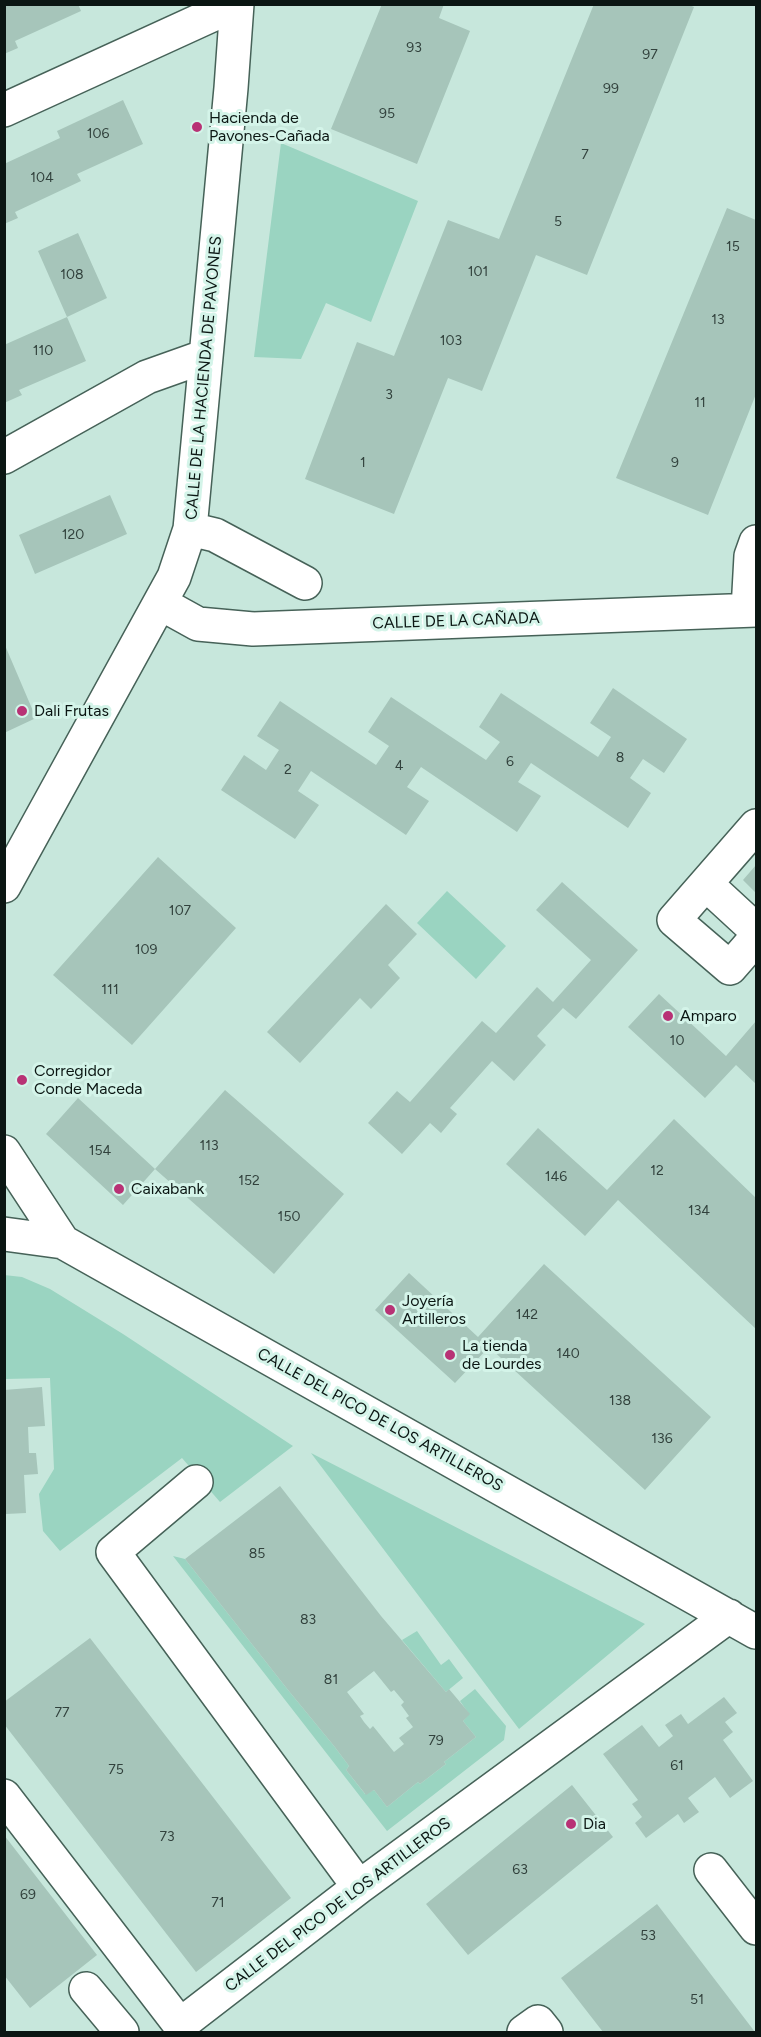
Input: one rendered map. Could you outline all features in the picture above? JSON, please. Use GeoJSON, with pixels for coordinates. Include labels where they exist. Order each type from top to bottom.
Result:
{"type":"FeatureCollection","features":[{"type":"Feature","properties":{"kind":"street"},"geometry":{"type":"LineString","coordinates":[[4,110],[236,4]]}},
{"type":"Feature","properties":{"kind":"street","name":"CALLE DE LA HACIENDA DE PAVONES"},"geometry":{"type":"LineString","coordinates":[[9,867],[174,577],[190,529],[230,100],[236,4]]}},
{"type":"Feature","properties":{"kind":"street"},"geometry":{"type":"LineString","coordinates":[[4,457],[147,377],[206,356]]}},
{"type":"Feature","properties":{"kind":"street"},"geometry":{"type":"LineString","coordinates":[[190,529],[215,535],[305,583]]}},
{"type":"Feature","properties":{"kind":"street"},"geometry":{"type":"LineString","coordinates":[[752,610],[751,556],[756,542]]}},
{"type":"Feature","properties":{"kind":"street","name":"CALLE DE LA CAÑADA"},"geometry":{"type":"LineString","coordinates":[[160,603],[198,624],[253,629],[752,610]]}},
{"type":"Feature","properties":{"kind":"street"},"geometry":{"type":"LineString","coordinates":[[756,826],[674,920],[730,968],[756,938]]}},
{"type":"Feature","properties":{"kind":"street"},"geometry":{"type":"LineString","coordinates":[[706,884],[756,930]]}},
{"type":"Feature","properties":{"kind":"street","name":"CALLE DEL PICO DE LOS ARTILLEROS"},"geometry":{"type":"LineString","coordinates":[[4,1152],[63,1242]]}},
{"type":"Feature","properties":{"kind":"street","name":"CALLE DEL PICO DE LOS ARTILLEROS"},"geometry":{"type":"LineString","coordinates":[[4,1234],[63,1242],[756,1632]]}},
{"type":"Feature","properties":{"kind":"street"},"geometry":{"type":"LineString","coordinates":[[196,1482],[113,1552],[359,1887]]}},
{"type":"Feature","properties":{"kind":"street","name":"CALLE DEL PICO DE LOS ARTILLEROS"},"geometry":{"type":"LineString","coordinates":[[4,1796],[174,2029],[359,1887],[729,1616]]}},
{"type":"Feature","properties":{"kind":"street"},"geometry":{"type":"LineString","coordinates":[[711,1870],[756,1928]]}},
{"type":"Feature","properties":{"kind":"street"},"geometry":{"type":"LineString","coordinates":[[86,1989],[122,2032]]}},
{"type":"Feature","properties":{"kind":"street"},"geometry":{"type":"LineString","coordinates":[[524,2032],[538,2022],[546,2032]]}},
{"type":"Feature","properties":{"kind":"green space"},"geometry":{"type":"Polygon","coordinates":[[[281,143],[418,201],[371,322],[326,303],[301,359],[254,357],[281,143]]]}},
{"type":"Feature","properties":{"kind":"green space"},"geometry":{"type":"Polygon","coordinates":[[[447,891],[506,946],[476,979],[417,923],[447,891]]]}},
{"type":"Feature","properties":{"kind":"green space"},"geometry":{"type":"Polygon","coordinates":[[[4,1275],[22,1277],[50,1289],[123,1334],[293,1446],[220,1502],[182,1458],[60,1551],[43,1531],[39,1494],[54,1469],[50,1378],[5,1379],[4,1275]]]}},
{"type":"Feature","properties":{"kind":"green space"},"geometry":{"type":"Polygon","coordinates":[[[311,1453],[645,1624],[519,1729],[311,1453]]]}},
{"type":"Feature","properties":{"kind":"green space"},"geometry":{"type":"Polygon","coordinates":[[[173,1556],[185,1559],[334,1746],[349,1766],[346,1770],[365,1794],[374,1790],[387,1807],[418,1782],[420,1784],[446,1764],[444,1762],[476,1737],[463,1721],[469,1714],[460,1701],[475,1689],[506,1726],[504,1740],[387,1831],[173,1556]]]}},
{"type":"Feature","properties":{"kind":"green space"},"geometry":{"type":"Polygon","coordinates":[[[417,1631],[441,1665],[449,1659],[463,1678],[446,1692],[402,1640],[417,1631]]]}},
{"type":"Feature","properties":{"kind":"building"},"geometry":{"type":"Polygon","coordinates":[[[4,4],[78,4],[81,11],[15,41],[18,48],[4,54],[4,4]]]}},
{"type":"Feature","properties":{"kind":"building"},"geometry":{"type":"Polygon","coordinates":[[[382,4],[444,4],[439,18],[470,31],[417,164],[331,129],[382,4]]]}},
{"type":"Feature","properties":{"kind":"building"},"geometry":{"type":"Polygon","coordinates":[[[594,4],[687,4],[694,7],[587,275],[536,255],[482,391],[448,378],[394,514],[305,479],[357,342],[394,356],[448,220],[499,239],[594,4]]]}},
{"type":"Feature","properties":{"kind":"building"},"geometry":{"type":"Polygon","coordinates":[[[123,100],[143,144],[77,174],[81,181],[15,212],[18,218],[4,224],[4,164],[60,138],[57,131],[123,100]]]}},
{"type":"Feature","properties":{"kind":"building"},"geometry":{"type":"Polygon","coordinates":[[[727,208],[756,220],[756,394],[708,515],[616,478],[727,208]]]}},
{"type":"Feature","properties":{"kind":"building"},"geometry":{"type":"Polygon","coordinates":[[[78,233],[107,298],[67,317],[38,251],[78,233]]]}},
{"type":"Feature","properties":{"kind":"building"},"geometry":{"type":"Polygon","coordinates":[[[67,317],[86,361],[19,390],[22,395],[4,403],[4,345],[67,317]]]}},
{"type":"Feature","properties":{"kind":"building"},"geometry":{"type":"Polygon","coordinates":[[[110,495],[127,534],[35,574],[19,535],[110,495]]]}},
{"type":"Feature","properties":{"kind":"building"},"geometry":{"type":"Polygon","coordinates":[[[4,643],[36,718],[4,733],[4,643]]]}},
{"type":"Feature","properties":{"kind":"building"},"geometry":{"type":"Polygon","coordinates":[[[613,688],[687,739],[664,773],[643,759],[630,778],[651,793],[628,828],[531,763],[518,782],[541,796],[517,832],[421,767],[407,787],[429,801],[406,835],[311,771],[298,791],[319,805],[295,839],[221,790],[244,755],[266,770],[279,750],[257,736],[280,701],[376,765],[389,746],[368,732],[391,697],[486,760],[500,742],[479,727],[501,693],[598,757],[611,737],[590,723],[613,688]]]}},
{"type":"Feature","properties":{"kind":"building"},"geometry":{"type":"Polygon","coordinates":[[[158,857],[236,928],[132,1045],[53,975],[158,857]]]}},
{"type":"Feature","properties":{"kind":"building"},"geometry":{"type":"Polygon","coordinates":[[[756,865],[756,893],[743,880],[756,865]]]}},
{"type":"Feature","properties":{"kind":"building"},"geometry":{"type":"Polygon","coordinates":[[[562,882],[638,950],[576,1019],[563,1008],[537,1036],[546,1045],[514,1081],[492,1061],[450,1108],[457,1114],[441,1133],[430,1123],[402,1154],[368,1123],[397,1091],[410,1102],[482,1021],[496,1033],[537,987],[553,1002],[591,960],[536,910],[562,882]]]}},
{"type":"Feature","properties":{"kind":"building"},"geometry":{"type":"Polygon","coordinates":[[[386,904],[417,934],[388,965],[400,978],[371,1009],[360,998],[300,1063],[267,1032],[386,904]]]}},
{"type":"Feature","properties":{"kind":"building"},"geometry":{"type":"Polygon","coordinates":[[[659,994],[726,1056],[756,1021],[756,1084],[736,1065],[705,1098],[628,1027],[659,994]]]}},
{"type":"Feature","properties":{"kind":"building"},"geometry":{"type":"Polygon","coordinates":[[[225,1090],[344,1194],[274,1274],[155,1169],[225,1090]]]}},
{"type":"Feature","properties":{"kind":"building"},"geometry":{"type":"Polygon","coordinates":[[[78,1098],[155,1169],[123,1205],[46,1134],[78,1098]]]}},
{"type":"Feature","properties":{"kind":"building"},"geometry":{"type":"Polygon","coordinates":[[[674,1119],[756,1198],[756,1329],[618,1200],[585,1236],[506,1164],[538,1128],[607,1190],[674,1119]]]}},
{"type":"Feature","properties":{"kind":"building"},"geometry":{"type":"Polygon","coordinates":[[[544,1264],[711,1417],[645,1490],[489,1347],[455,1383],[375,1310],[409,1273],[478,1337],[544,1264]]]}},
{"type":"Feature","properties":{"kind":"building"},"geometry":{"type":"Polygon","coordinates":[[[42,1387],[45,1426],[28,1427],[29,1453],[36,1453],[38,1474],[24,1475],[26,1513],[6,1514],[6,1504],[4,1504],[4,1390],[42,1387]]]}},
{"type":"Feature","properties":{"kind":"building"},"geometry":{"type":"Polygon","coordinates":[[[280,1486],[381,1616],[446,1692],[449,1689],[470,1714],[463,1721],[476,1737],[444,1762],[446,1764],[420,1784],[418,1782],[387,1807],[374,1790],[366,1795],[346,1770],[349,1766],[334,1746],[185,1559],[280,1486]],[[374,1671],[347,1692],[364,1714],[360,1716],[364,1722],[370,1729],[373,1726],[394,1752],[404,1744],[399,1738],[413,1727],[406,1718],[409,1716],[401,1705],[404,1702],[394,1690],[391,1692],[374,1671]]]}},
{"type":"Feature","properties":{"kind":"building"},"geometry":{"type":"Polygon","coordinates":[[[90,1638],[291,1898],[196,1972],[4,1724],[4,1702],[90,1638]]]}},
{"type":"Feature","properties":{"kind":"building"},"geometry":{"type":"Polygon","coordinates":[[[724,1697],[737,1713],[725,1722],[733,1732],[723,1740],[753,1781],[730,1798],[715,1777],[688,1798],[699,1812],[684,1823],[678,1814],[646,1838],[635,1823],[642,1817],[632,1804],[638,1800],[603,1754],[642,1725],[659,1747],[673,1736],[665,1725],[681,1714],[688,1724],[724,1697]]]}},
{"type":"Feature","properties":{"kind":"building"},"geometry":{"type":"Polygon","coordinates":[[[572,1785],[613,1837],[468,1955],[426,1904],[572,1785]]]}},
{"type":"Feature","properties":{"kind":"building"},"geometry":{"type":"Polygon","coordinates":[[[4,1835],[97,1955],[30,2008],[4,1975],[4,1835]]]}},
{"type":"Feature","properties":{"kind":"building"},"geometry":{"type":"Polygon","coordinates":[[[657,1904],[755,2032],[603,2032],[561,1978],[657,1904]]]}},
{"type":"Feature","properties":{"kind":"place","name":"Hacienda de Pavones-Cañada"},"geometry":{"type":"Point","coordinates":[197,127]}},
{"type":"Feature","properties":{"kind":"place","name":"Dali Frutas"},"geometry":{"type":"Point","coordinates":[22,711]}},
{"type":"Feature","properties":{"kind":"place","name":"Amparo"},"geometry":{"type":"Point","coordinates":[668,1016]}},
{"type":"Feature","properties":{"kind":"place","name":"Corregidor Conde Maceda"},"geometry":{"type":"Point","coordinates":[22,1080]}},
{"type":"Feature","properties":{"kind":"place","name":"Caixabank"},"geometry":{"type":"Point","coordinates":[119,1189]}},
{"type":"Feature","properties":{"kind":"place","name":"Joyería Artilleros"},"geometry":{"type":"Point","coordinates":[390,1310]}},
{"type":"Feature","properties":{"kind":"place","name":"La tienda de Lourdes"},"geometry":{"type":"Point","coordinates":[450,1355]}},
{"type":"Feature","properties":{"kind":"place","name":"Dia"},"geometry":{"type":"Point","coordinates":[571,1824]}}]}
